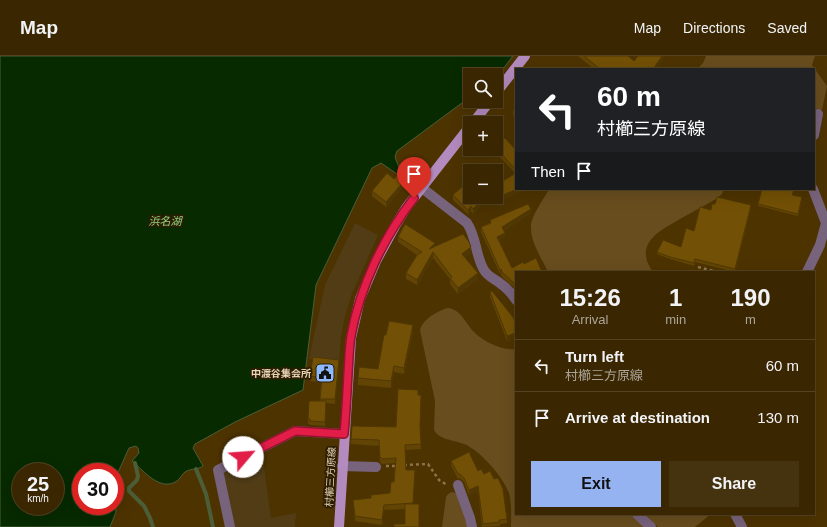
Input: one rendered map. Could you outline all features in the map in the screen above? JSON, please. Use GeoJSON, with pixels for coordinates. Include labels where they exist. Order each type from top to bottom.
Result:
{"type":"FeatureCollection","features":[{"type":"Feature","properties":{"kind":"main road"},"geometry":{"type":"LineString","coordinates":[[516,68],[525,56]]}},
{"type":"Feature","properties":{"kind":"main road"},"geometry":{"type":"LineString","coordinates":[[503,84],[515,69]]}},
{"type":"Feature","properties":{"kind":"main road"},"geometry":{"type":"LineString","coordinates":[[478,116],[485,108]]}},
{"type":"Feature","properties":{"kind":"main road","name":"村櫛三方原線"},"geometry":{"type":"LineString","coordinates":[[339,527],[351,338],[360,299],[385,243],[406,208],[463,135]]}},
{"type":"Feature","properties":{"kind":"street"},"geometry":{"type":"LineString","coordinates":[[815,130],[818,114]]}},
{"type":"Feature","properties":{"kind":"street"},"geometry":{"type":"LineString","coordinates":[[422,188],[467,223],[474,238],[483,269],[487,274],[511,292],[515,298]]}},
{"type":"Feature","properties":{"kind":"street"},"geometry":{"type":"LineString","coordinates":[[807,271],[820,244],[826,223],[813,190]]}},
{"type":"Feature","properties":{"kind":"street"},"geometry":{"type":"LineString","coordinates":[[230,527],[218,470],[295,431],[344,434]]}},
{"type":"Feature","properties":{"kind":"street"},"geometry":{"type":"LineString","coordinates":[[342,466],[376,467]]}},
{"type":"Feature","properties":{"kind":"street"},"geometry":{"type":"LineString","coordinates":[[458,485],[472,527]]}},
{"type":"Feature","properties":{"kind":"street"},"geometry":{"type":"LineString","coordinates":[[638,515],[651,527]]}},
{"type":"Feature","properties":{"kind":"street"},"geometry":{"type":"LineString","coordinates":[[736,515],[742,527]]}},
{"type":"Feature","properties":{"kind":"path"},"geometry":{"type":"LineString","coordinates":[[698,267],[713,271]]}},
{"type":"Feature","properties":{"kind":"path"},"geometry":{"type":"LineString","coordinates":[[376,467],[428,464],[439,480],[451,488],[458,485]]}},
{"type":"Feature","properties":{"kind":"shaded area"},"geometry":{"type":"Polygon","coordinates":[[[706,56],[815,56],[812,65],[814,68],[698,68],[703,63],[706,56]]]}},
{"type":"Feature","properties":{"kind":"shaded area"},"geometry":{"type":"Polygon","coordinates":[[[815,69],[827,86],[822,110],[815,108],[815,69]]]}},
{"type":"Feature","properties":{"kind":"shaded area"},"geometry":{"type":"Polygon","coordinates":[[[548,190],[724,190],[722,194],[716,199],[664,228],[651,240],[647,246],[646,254],[652,271],[548,271],[531,234],[531,224],[535,213],[548,190]]]}},
{"type":"Feature","properties":{"kind":"shaded area"},"geometry":{"type":"Polygon","coordinates":[[[355,223],[378,235],[351,296],[341,337],[339,363],[309,359],[325,285],[355,223]]]}},
{"type":"Feature","properties":{"kind":"shaded area"},"geometry":{"type":"Polygon","coordinates":[[[448,308],[456,311],[462,316],[477,335],[487,342],[499,347],[515,349],[515,515],[631,515],[645,527],[511,527],[510,497],[502,479],[477,452],[464,444],[439,436],[434,430],[435,401],[420,330],[427,319],[439,311],[448,308]]]}},
{"type":"Feature","properties":{"kind":"shaded area"},"geometry":{"type":"Polygon","coordinates":[[[262,452],[271,518],[296,513],[295,527],[234,527],[223,476],[225,470],[262,452]]]}},
{"type":"Feature","properties":{"kind":"shaded area"},"geometry":{"type":"Polygon","coordinates":[[[452,492],[456,493],[468,527],[442,527],[446,497],[452,492]]]}},
{"type":"Feature","properties":{"kind":"shaded area"},"geometry":{"type":"Polygon","coordinates":[[[646,515],[710,515],[695,527],[658,527],[646,515]]]}},
{"type":"Feature","properties":{"kind":"water","name":"浜名湖"},"geometry":{"type":"Polygon","coordinates":[[[0,56],[513,56],[503,69],[463,68],[463,102],[397,151],[395,157],[400,170],[397,174],[381,163],[372,168],[316,285],[303,390],[235,422],[195,444],[193,448],[203,466],[185,472],[177,481],[171,484],[158,482],[147,475],[132,461],[139,453],[136,446],[129,448],[122,463],[72,463],[72,515],[115,515],[110,527],[0,527],[0,56]]]}},
{"type":"Feature","properties":{"kind":"building"},"geometry":{"type":"Polygon","coordinates":[[[584,56],[628,56],[634,61],[638,56],[662,56],[654,68],[599,68],[584,56]]]}},
{"type":"Feature","properties":{"kind":"building"},"geometry":{"type":"Polygon","coordinates":[[[505,138],[515,149],[515,169],[503,156],[503,139],[505,138]]]}},
{"type":"Feature","properties":{"kind":"building"},"geometry":{"type":"Polygon","coordinates":[[[409,160],[417,166],[386,202],[372,191],[387,173],[394,179],[409,160]]]}},
{"type":"Feature","properties":{"kind":"building"},"geometry":{"type":"Polygon","coordinates":[[[515,174],[515,190],[503,195],[503,181],[515,174]]]}},
{"type":"Feature","properties":{"kind":"building"},"geometry":{"type":"Polygon","coordinates":[[[463,186],[463,204],[478,204],[473,209],[471,206],[468,210],[453,195],[463,186]]]}},
{"type":"Feature","properties":{"kind":"building"},"geometry":{"type":"Polygon","coordinates":[[[762,190],[794,190],[792,195],[802,197],[798,214],[758,204],[762,190]]]}},
{"type":"Feature","properties":{"kind":"building"},"geometry":{"type":"Polygon","coordinates":[[[717,197],[751,205],[735,269],[695,259],[694,263],[657,252],[663,240],[681,247],[686,228],[694,231],[700,207],[711,210],[712,204],[715,204],[717,197]]]}},
{"type":"Feature","properties":{"kind":"building"},"geometry":{"type":"Polygon","coordinates":[[[528,204],[531,209],[502,227],[505,233],[497,237],[512,268],[523,262],[524,264],[536,258],[542,271],[515,271],[515,284],[502,272],[481,227],[491,223],[490,220],[528,204]]]}},
{"type":"Feature","properties":{"kind":"building"},"geometry":{"type":"Polygon","coordinates":[[[405,224],[435,243],[429,249],[463,234],[471,247],[462,254],[478,273],[458,288],[450,278],[452,277],[433,252],[417,280],[406,273],[417,255],[422,252],[398,237],[405,224]]]}},
{"type":"Feature","properties":{"kind":"building"},"geometry":{"type":"Polygon","coordinates":[[[492,291],[513,317],[515,322],[515,333],[507,336],[490,292],[492,291]]]}},
{"type":"Feature","properties":{"kind":"building"},"geometry":{"type":"Polygon","coordinates":[[[389,321],[413,325],[404,368],[394,366],[391,381],[358,378],[359,367],[378,369],[384,335],[386,335],[389,321]]]}},
{"type":"Feature","properties":{"kind":"building"},"geometry":{"type":"Polygon","coordinates":[[[313,357],[339,360],[335,399],[320,399],[322,378],[310,376],[313,357]]]}},
{"type":"Feature","properties":{"kind":"building"},"geometry":{"type":"Polygon","coordinates":[[[398,389],[418,390],[418,395],[421,395],[421,444],[405,445],[406,470],[415,470],[413,503],[384,505],[382,520],[355,516],[353,500],[371,498],[371,495],[390,493],[391,482],[394,482],[396,458],[382,459],[380,457],[379,440],[351,439],[352,426],[396,427],[398,389]]]}},
{"type":"Feature","properties":{"kind":"building"},"geometry":{"type":"Polygon","coordinates":[[[309,401],[326,401],[325,422],[310,421],[310,419],[308,419],[309,401]]]}},
{"type":"Feature","properties":{"kind":"building"},"geometry":{"type":"Polygon","coordinates":[[[469,452],[478,471],[481,469],[484,474],[490,471],[494,479],[498,478],[503,489],[507,519],[499,520],[500,522],[483,524],[478,486],[469,490],[464,478],[458,474],[451,461],[469,452]]]}},
{"type":"Feature","properties":{"kind":"building"},"geometry":{"type":"Polygon","coordinates":[[[405,504],[419,504],[419,527],[394,527],[394,524],[405,524],[405,504]]]}},
{"type":"Feature","properties":{"kind":"waterway"},"geometry":{"type":"LineString","coordinates":[[135,463],[138,476],[137,480],[129,488],[129,491],[144,506],[153,527]]}},
{"type":"Feature","properties":{"kind":"waterway"},"geometry":{"type":"LineString","coordinates":[[196,469],[206,494],[213,527]]}},
{"type":"Feature","properties":{"kind":"place","name":"中渡谷集会所"},"geometry":{"type":"Point","coordinates":[325,373]}},
{"type":"Feature","properties":{"kind":"route"},"geometry":{"type":"LineString","coordinates":[[243,457],[295,431],[344,434],[351,338],[360,299],[385,243],[406,208],[414,198]]}}]}
